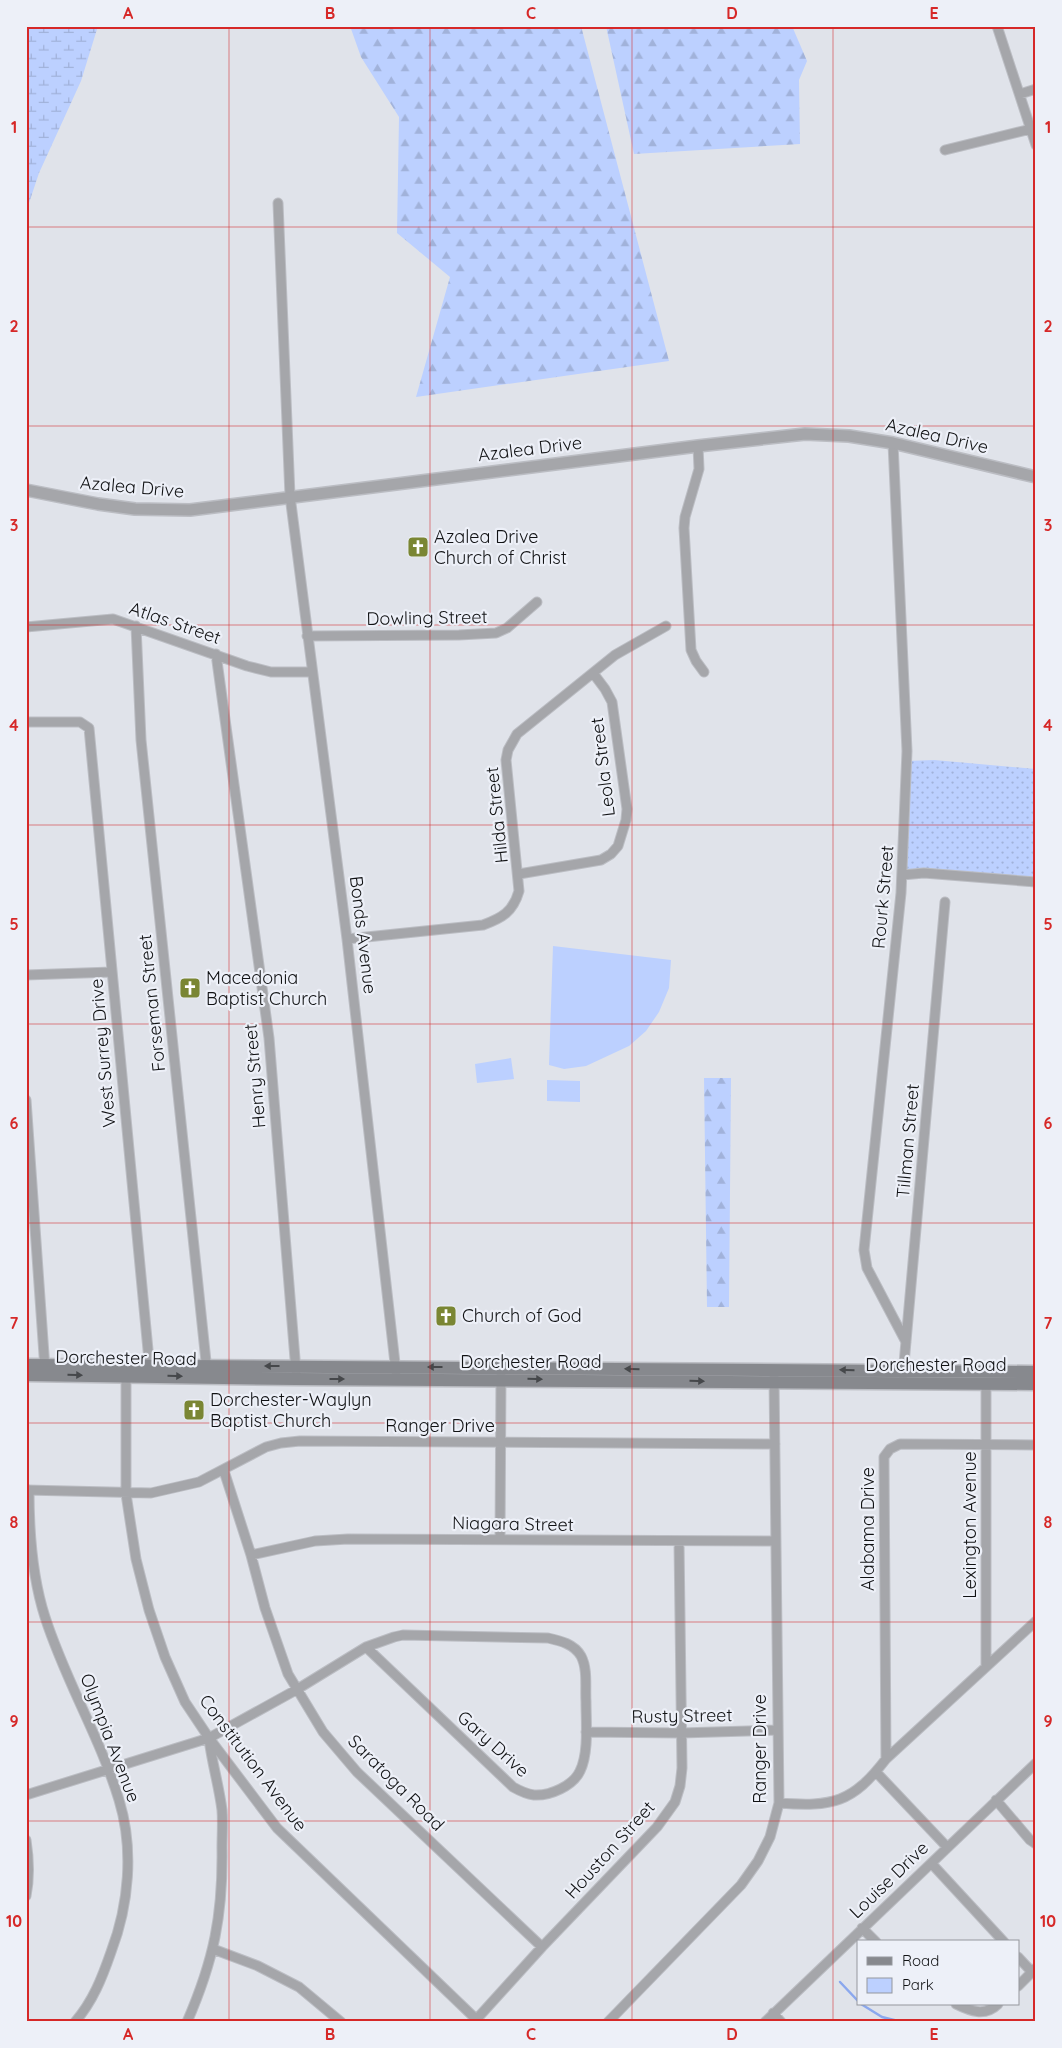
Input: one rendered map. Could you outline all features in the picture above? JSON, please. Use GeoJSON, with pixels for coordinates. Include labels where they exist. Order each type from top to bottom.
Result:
{"type":"FeatureCollection","features":[{"type":"Feature","properties":{"kind":"main road","name":"Dorchester Road"},"geometry":{"type":"LineString","coordinates":[[26,1364],[45,1370]]}},
{"type":"Feature","properties":{"kind":"main road","name":"Dorchester Road"},"geometry":{"type":"LineString","coordinates":[[26,1375],[45,1370],[903,1377],[1036,1372]]}},
{"type":"Feature","properties":{"kind":"main road","name":"Dorchester Road"},"geometry":{"type":"LineString","coordinates":[[903,1377],[986,1384],[1036,1384]]}},
{"type":"Feature","properties":{"kind":"street"},"geometry":{"type":"LineString","coordinates":[[997,26],[1036,145]]}},
{"type":"Feature","properties":{"kind":"street"},"geometry":{"type":"LineString","coordinates":[[1020,94],[1036,89]]}},
{"type":"Feature","properties":{"kind":"street"},"geometry":{"type":"LineString","coordinates":[[945,150],[1031,129]]}},
{"type":"Feature","properties":{"kind":"street","name":"Bonds Avenue"},"geometry":{"type":"LineString","coordinates":[[278,203],[290,496],[347,939],[396,1373]]}},
{"type":"Feature","properties":{"kind":"street","name":"Azalea Drive"},"geometry":{"type":"LineString","coordinates":[[26,490],[135,509],[190,510],[290,496],[805,434],[849,436],[893,443],[1036,477]]}},
{"type":"Feature","properties":{"kind":"street","name":"Rourk Street"},"geometry":{"type":"LineString","coordinates":[[893,443],[908,751],[902,875],[864,1250],[867,1268],[906,1342]]}},
{"type":"Feature","properties":{"kind":"street"},"geometry":{"type":"LineString","coordinates":[[698,446],[699,469],[685,516],[684,546],[691,650],[704,672]]}},
{"type":"Feature","properties":{"kind":"street","name":"Dowling Street"},"geometry":{"type":"LineString","coordinates":[[307,636],[496,633],[507,628],[537,602]]}},
{"type":"Feature","properties":{"kind":"street","name":"Atlas Street"},"geometry":{"type":"LineString","coordinates":[[26,627],[113,618],[271,672],[312,672]]}},
{"type":"Feature","properties":{"kind":"street","name":"Forseman Street"},"geometry":{"type":"LineString","coordinates":[[136,626],[141,740],[207,1371]]}},
{"type":"Feature","properties":{"kind":"street","name":"Hilda Street"},"geometry":{"type":"LineString","coordinates":[[347,939],[483,925],[498,919],[516,903],[520,891],[506,760],[508,750],[517,734],[592,673],[615,655],[666,626]]}},
{"type":"Feature","properties":{"kind":"street","name":"Henry Street"},"geometry":{"type":"LineString","coordinates":[[216,654],[269,1038],[296,1372]]}},
{"type":"Feature","properties":{"kind":"street","name":"Leola Street"},"geometry":{"type":"LineString","coordinates":[[519,874],[600,860],[611,854],[624,833],[627,809],[612,702],[605,688],[592,673]]}},
{"type":"Feature","properties":{"kind":"street","name":"West Surrey Drive"},"geometry":{"type":"LineString","coordinates":[[26,722],[80,722],[89,728],[150,1370]]}},
{"type":"Feature","properties":{"kind":"street"},"geometry":{"type":"LineString","coordinates":[[902,875],[924,873],[1036,882]]}},
{"type":"Feature","properties":{"kind":"street","name":"Tillman Street"},"geometry":{"type":"LineString","coordinates":[[903,1377],[945,902]]}},
{"type":"Feature","properties":{"kind":"street"},"geometry":{"type":"LineString","coordinates":[[26,976],[112,972]]}},
{"type":"Feature","properties":{"kind":"street"},"geometry":{"type":"LineString","coordinates":[[26,1100],[45,1370]]}},
{"type":"Feature","properties":{"kind":"street","name":"Constitution Avenue"},"geometry":{"type":"LineString","coordinates":[[126,1371],[126,1494],[136,1559],[149,1610],[165,1657],[185,1702],[208,1738],[277,1828],[476,2021]]}},
{"type":"Feature","properties":{"kind":"street"},"geometry":{"type":"LineString","coordinates":[[500,1539],[501,1373]]}},
{"type":"Feature","properties":{"kind":"street","name":"Ranger Drive"},"geometry":{"type":"LineString","coordinates":[[608,2022],[741,1885],[758,1861],[770,1837],[779,1803],[774,1376]]}},
{"type":"Feature","properties":{"kind":"street","name":"Lexington Avenue"},"geometry":{"type":"LineString","coordinates":[[986,1384],[986,1667]]}},
{"type":"Feature","properties":{"kind":"street","name":"Ranger Drive"},"geometry":{"type":"LineString","coordinates":[[28,1490],[126,1494],[151,1493],[199,1482],[224,1471],[266,1447],[280,1443],[300,1441],[775,1444]]}},
{"type":"Feature","properties":{"kind":"street","name":"Alabama Drive"},"geometry":{"type":"LineString","coordinates":[[886,1759],[884,1457],[890,1448],[900,1444],[1036,1445]]}},
{"type":"Feature","properties":{"kind":"street","name":"Saratoga Road"},"geometry":{"type":"LineString","coordinates":[[224,1471],[251,1555],[265,1608],[288,1674],[323,1732],[357,1772],[542,1947]]}},
{"type":"Feature","properties":{"kind":"street","name":"Olympia Avenue"},"geometry":{"type":"LineString","coordinates":[[28,1490],[29,1526],[44,1615],[107,1769],[123,1815],[128,1873],[120,1930],[100,1984],[86,2009],[75,2022]]}},
{"type":"Feature","properties":{"kind":"street","name":"Niagara Street"},"geometry":{"type":"LineString","coordinates":[[251,1555],[315,1541],[500,1539],[776,1542]]}},
{"type":"Feature","properties":{"kind":"street","name":"Houston Street"},"geometry":{"type":"LineString","coordinates":[[476,2021],[542,1947],[657,1827],[674,1802],[680,1786],[682,1768],[679,1542]]}},
{"type":"Feature","properties":{"kind":"street"},"geometry":{"type":"LineString","coordinates":[[779,1803],[811,1806],[834,1802],[855,1792],[876,1772],[886,1759],[1036,1621]]}},
{"type":"Feature","properties":{"kind":"street","name":"Gary Drive"},"geometry":{"type":"LineString","coordinates":[[26,1795],[208,1738],[296,1690],[366,1647],[403,1635],[548,1638],[566,1643],[575,1648],[584,1664],[586,1732],[580,1771],[575,1778],[555,1792],[536,1795],[524,1793],[512,1787],[366,1647]]}},
{"type":"Feature","properties":{"kind":"street","name":"Rusty Street"},"geometry":{"type":"LineString","coordinates":[[586,1732],[681,1733],[778,1730]]}},
{"type":"Feature","properties":{"kind":"street"},"geometry":{"type":"LineString","coordinates":[[187,2022],[203,1985],[213,1949],[220,1919],[223,1880],[222,1810],[208,1738]]}},
{"type":"Feature","properties":{"kind":"street","name":"Louise Drive"},"geometry":{"type":"LineString","coordinates":[[765,2022],[1036,1763]]}},
{"type":"Feature","properties":{"kind":"street"},"geometry":{"type":"LineString","coordinates":[[876,1772],[947,1847]]}},
{"type":"Feature","properties":{"kind":"street"},"geometry":{"type":"LineString","coordinates":[[996,1800],[1036,1844]]}},
{"type":"Feature","properties":{"kind":"street"},"geometry":{"type":"LineString","coordinates":[[26,1840],[30,1861],[26,1896]]}},
{"type":"Feature","properties":{"kind":"street"},"geometry":{"type":"LineString","coordinates":[[932,1864],[1002,1940]]}},
{"type":"Feature","properties":{"kind":"street"},"geometry":{"type":"LineString","coordinates":[[862,1928],[874,1940]]}},
{"type":"Feature","properties":{"kind":"street"},"geometry":{"type":"LineString","coordinates":[[213,1949],[258,1966],[299,1987],[341,2022]]}},
{"type":"Feature","properties":{"kind":"street"},"geometry":{"type":"LineString","coordinates":[[1020,1959],[1034,1970],[1020,1984]]}},
{"type":"Feature","properties":{"kind":"street"},"geometry":{"type":"LineString","coordinates":[[962,2006],[978,2012],[985,2012],[995,2006]]}},
{"type":"Feature","properties":{"kind":"street"},"geometry":{"type":"LineString","coordinates":[[773,2014],[781,2022]]}},
{"type":"Feature","properties":{"kind":"green space"},"geometry":{"type":"Polygon","coordinates":[[[26,26],[98,26],[81,81],[39,173],[26,212],[26,26]]]}},
{"type":"Feature","properties":{"kind":"green space"},"geometry":{"type":"Polygon","coordinates":[[[350,26],[581,26],[669,361],[416,397],[450,277],[397,233],[399,117],[361,57],[350,26]]]}},
{"type":"Feature","properties":{"kind":"green space"},"geometry":{"type":"Polygon","coordinates":[[[606,26],[792,26],[807,61],[799,80],[800,144],[634,154],[606,26]]]}},
{"type":"Feature","properties":{"kind":"green space"},"geometry":{"type":"Polygon","coordinates":[[[934,760],[1036,769],[1036,882],[902,875],[907,761],[934,760]]]}},
{"type":"Feature","properties":{"kind":"green space"},"geometry":{"type":"Polygon","coordinates":[[[553,946],[671,960],[669,988],[659,1012],[646,1031],[629,1046],[586,1066],[564,1069],[549,1065],[553,946]]]}},
{"type":"Feature","properties":{"kind":"green space"},"geometry":{"type":"Polygon","coordinates":[[[511,1058],[514,1079],[477,1083],[475,1064],[511,1058]]]}},
{"type":"Feature","properties":{"kind":"green space"},"geometry":{"type":"Polygon","coordinates":[[[704,1078],[731,1078],[729,1307],[707,1307],[704,1078]]]}},
{"type":"Feature","properties":{"kind":"green space"},"geometry":{"type":"Polygon","coordinates":[[[547,1080],[580,1081],[580,1102],[547,1101],[547,1080]]]}},
{"type":"Feature","properties":{"kind":"waterway"},"geometry":{"type":"LineString","coordinates":[[840,1982],[857,2000]]}},
{"type":"Feature","properties":{"kind":"waterway"},"geometry":{"type":"LineString","coordinates":[[864,2006],[882,2017],[902,2022]]}},
{"type":"Feature","properties":{"kind":"place","name":"Azalea Drive Church of Christ"},"geometry":{"type":"Point","coordinates":[418,547]}},
{"type":"Feature","properties":{"kind":"place","name":"Macedonia Baptist Church"},"geometry":{"type":"Point","coordinates":[190,988]}},
{"type":"Feature","properties":{"kind":"place","name":"Church of God"},"geometry":{"type":"Point","coordinates":[446,1316]}},
{"type":"Feature","properties":{"kind":"place","name":"Dorchester-Waylyn Baptist Church"},"geometry":{"type":"Point","coordinates":[194,1410]}}]}
